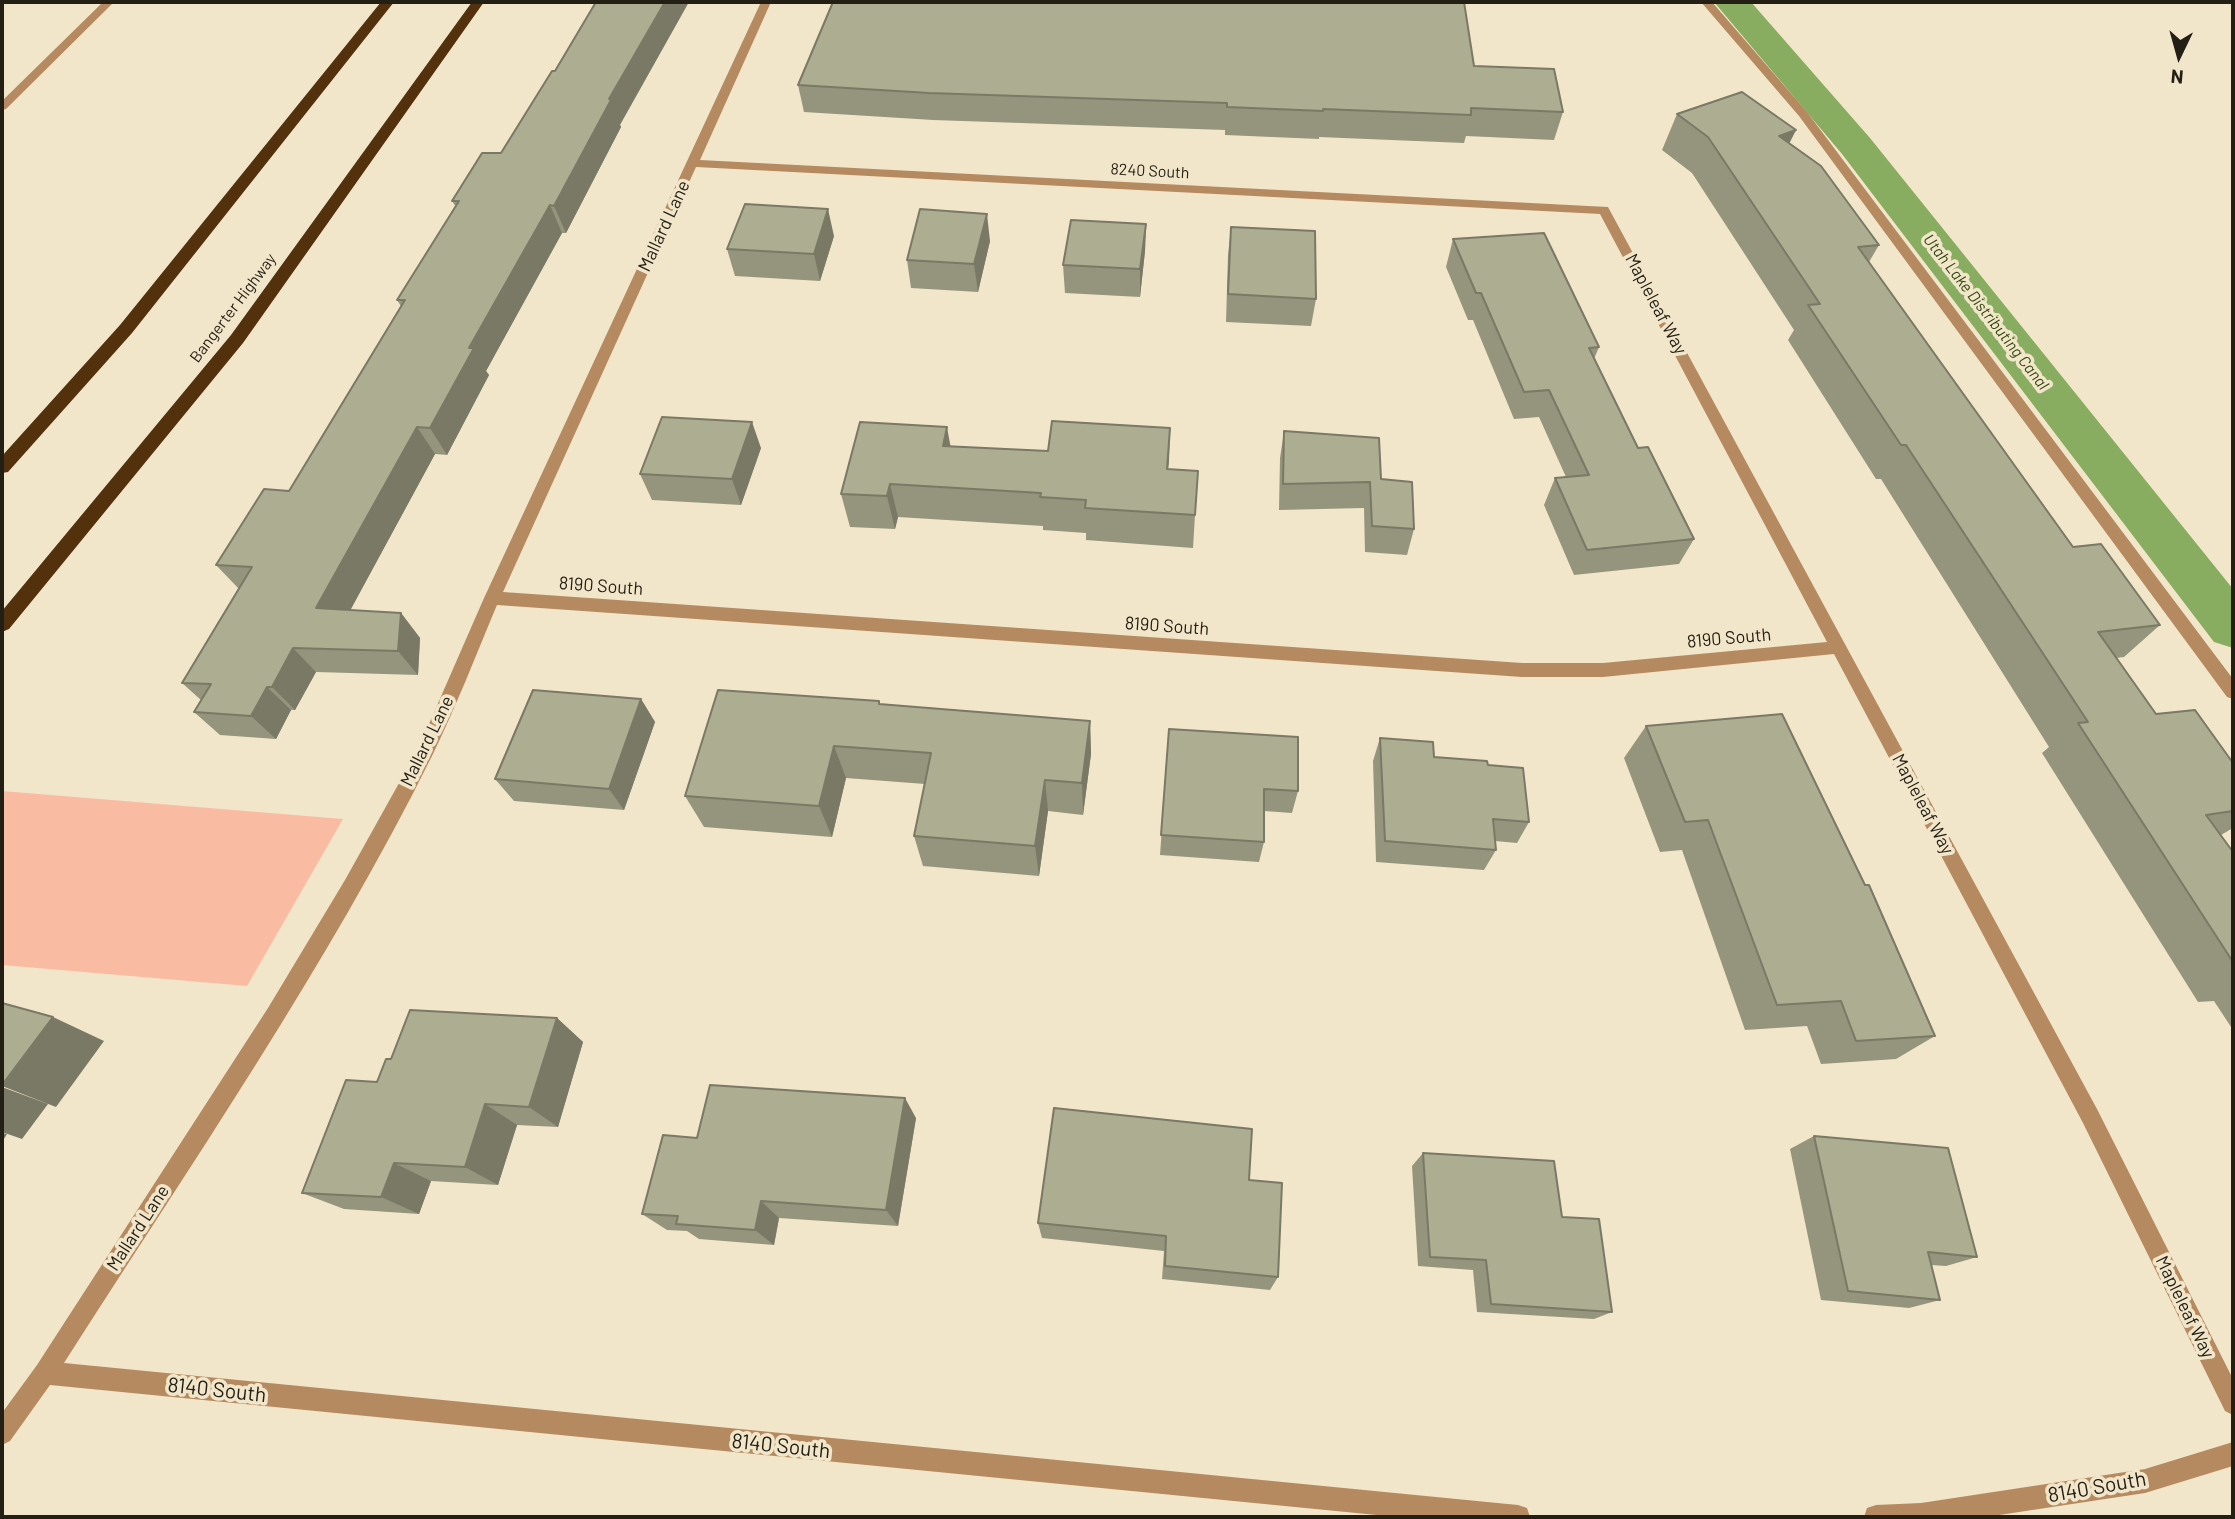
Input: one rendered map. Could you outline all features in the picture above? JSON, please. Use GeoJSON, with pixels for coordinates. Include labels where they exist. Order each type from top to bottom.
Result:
{"type":"FeatureCollection","features":[{"type":"Feature","properties":{"kind":"highway"},"geometry":{"type":"LineString","coordinates":[[2,467],[126,329],[388,2]]}},
{"type":"Feature","properties":{"kind":"highway","name":"Bangerter Highway"},"geometry":{"type":"LineString","coordinates":[[2,624],[237,339],[478,2]]}},
{"type":"Feature","properties":{"kind":"street"},"geometry":{"type":"LineString","coordinates":[[2,107],[109,2]]}},
{"type":"Feature","properties":{"kind":"street","name":"Mallard Lane"},"geometry":{"type":"LineString","coordinates":[[2,1433],[45,1373],[275,1015],[352,886],[425,752],[492,598],[766,2]]}},
{"type":"Feature","properties":{"kind":"street"},"geometry":{"type":"LineString","coordinates":[[1706,2],[1803,114],[2233,692]]}},
{"type":"Feature","properties":{"kind":"street","name":"8240 South"},"geometry":{"type":"LineString","coordinates":[[693,163],[1604,210]]}},
{"type":"Feature","properties":{"kind":"street","name":"Mapleleaf Way"},"geometry":{"type":"LineString","coordinates":[[1604,210],[2090,1116],[2233,1403]]}},
{"type":"Feature","properties":{"kind":"street","name":"8190 South"},"geometry":{"type":"LineString","coordinates":[[492,598],[1522,670],[1603,670],[1839,648]]}},
{"type":"Feature","properties":{"kind":"street","name":"8140 South"},"geometry":{"type":"LineString","coordinates":[[45,1373],[1518,1517]]}},
{"type":"Feature","properties":{"kind":"street","name":"8140 South"},"geometry":{"type":"LineString","coordinates":[[1876,1517],[1921,1515],[2145,1481],[2233,1454]]}},
{"type":"Feature","properties":{"kind":"shaded area"},"geometry":{"type":"Polygon","coordinates":[[[2,791],[343,819],[247,986],[2,965],[2,791]]]}},
{"type":"Feature","properties":{"kind":"building"},"geometry":{"type":"Polygon","coordinates":[[[596,2],[665,2],[609,99],[611,100],[554,206],[550,205],[469,348],[474,348],[430,428],[417,427],[316,608],[401,613],[398,651],[293,648],[272,687],[267,687],[251,716],[194,712],[211,684],[182,683],[252,567],[216,565],[264,489],[289,491],[405,300],[397,300],[459,201],[452,201],[482,153],[501,153],[596,2]]]}},
{"type":"Feature","properties":{"kind":"building"},"geometry":{"type":"Polygon","coordinates":[[[833,2],[1464,2],[1474,66],[1554,69],[1563,112],[1471,108],[1471,115],[1323,111],[1227,107],[1227,103],[929,93],[798,85],[833,2]]]}},
{"type":"Feature","properties":{"kind":"building"},"geometry":{"type":"Polygon","coordinates":[[[1742,92],[1796,130],[1779,136],[1821,166],[1879,245],[1858,247],[2073,547],[2101,544],[2160,625],[2098,632],[2156,714],[2195,710],[2233,763],[2233,811],[2206,815],[2233,852],[2233,962],[2078,723],[2088,722],[1906,445],[1901,445],[1808,305],[1820,304],[1708,137],[1677,114],[1742,92]]]}},
{"type":"Feature","properties":{"kind":"building"},"geometry":{"type":"Polygon","coordinates":[[[745,204],[828,209],[814,254],[727,249],[745,204]]]}},
{"type":"Feature","properties":{"kind":"building"},"geometry":{"type":"Polygon","coordinates":[[[920,209],[987,214],[974,264],[907,260],[920,209]]]}},
{"type":"Feature","properties":{"kind":"building"},"geometry":{"type":"Polygon","coordinates":[[[1071,220],[1146,224],[1140,269],[1063,265],[1071,220]]]}},
{"type":"Feature","properties":{"kind":"building"},"geometry":{"type":"Polygon","coordinates":[[[1231,227],[1315,231],[1316,299],[1228,294],[1231,227]]]}},
{"type":"Feature","properties":{"kind":"building"},"geometry":{"type":"Polygon","coordinates":[[[1544,233],[1599,347],[1589,348],[1638,448],[1648,447],[1694,539],[1587,550],[1555,478],[1589,475],[1549,390],[1524,392],[1481,293],[1476,293],[1453,239],[1544,233]]]}},
{"type":"Feature","properties":{"kind":"building"},"geometry":{"type":"Polygon","coordinates":[[[662,417],[752,422],[732,479],[640,474],[662,417]]]}},
{"type":"Feature","properties":{"kind":"building"},"geometry":{"type":"Polygon","coordinates":[[[1052,421],[1170,428],[1167,469],[1198,471],[1195,515],[1085,508],[1086,500],[1040,497],[1041,493],[890,484],[887,496],[841,494],[860,422],[947,427],[943,446],[1048,451],[1052,421]]]}},
{"type":"Feature","properties":{"kind":"building"},"geometry":{"type":"Polygon","coordinates":[[[1284,431],[1379,438],[1381,479],[1412,482],[1414,529],[1372,526],[1370,482],[1283,484],[1284,431]]]}},
{"type":"Feature","properties":{"kind":"building"},"geometry":{"type":"Polygon","coordinates":[[[533,690],[641,699],[609,789],[495,779],[533,690]]]}},
{"type":"Feature","properties":{"kind":"building"},"geometry":{"type":"Polygon","coordinates":[[[718,690],[879,701],[879,704],[1090,721],[1082,783],[1045,780],[1035,846],[914,836],[931,753],[834,746],[819,806],[685,796],[718,690]]]}},
{"type":"Feature","properties":{"kind":"building"},"geometry":{"type":"Polygon","coordinates":[[[1782,714],[1865,885],[1869,885],[1935,1036],[1856,1041],[1841,1001],[1777,1005],[1708,820],[1685,822],[1646,726],[1782,714]]]}},
{"type":"Feature","properties":{"kind":"building"},"geometry":{"type":"Polygon","coordinates":[[[1169,729],[1298,737],[1298,791],[1264,789],[1264,842],[1161,835],[1169,729]]]}},
{"type":"Feature","properties":{"kind":"building"},"geometry":{"type":"Polygon","coordinates":[[[1380,738],[1433,742],[1434,757],[1487,761],[1488,765],[1523,768],[1529,822],[1493,819],[1496,850],[1385,841],[1380,738]]]}},
{"type":"Feature","properties":{"kind":"building"},"geometry":{"type":"Polygon","coordinates":[[[2,1003],[53,1017],[2,1085],[2,1003]]]}},
{"type":"Feature","properties":{"kind":"building"},"geometry":{"type":"Polygon","coordinates":[[[410,1010],[557,1018],[529,1107],[485,1104],[465,1167],[394,1163],[381,1197],[302,1193],[346,1080],[377,1082],[386,1059],[391,1059],[410,1010]]]}},
{"type":"Feature","properties":{"kind":"building"},"geometry":{"type":"Polygon","coordinates":[[[710,1085],[905,1098],[886,1210],[761,1201],[755,1230],[676,1224],[678,1216],[642,1214],[663,1135],[697,1138],[710,1085]]]}},
{"type":"Feature","properties":{"kind":"building"},"geometry":{"type":"Polygon","coordinates":[[[1054,1108],[1252,1129],[1249,1180],[1282,1183],[1278,1277],[1165,1266],[1166,1236],[1038,1223],[1054,1108]]]}},
{"type":"Feature","properties":{"kind":"building"},"geometry":{"type":"Polygon","coordinates":[[[1814,1136],[1948,1148],[1977,1257],[1928,1252],[1940,1300],[1848,1291],[1814,1136]]]}},
{"type":"Feature","properties":{"kind":"building"},"geometry":{"type":"Polygon","coordinates":[[[1423,1153],[1554,1161],[1562,1217],[1599,1219],[1612,1312],[1491,1304],[1486,1260],[1430,1257],[1423,1153]]]}},
{"type":"Feature","properties":{"kind":"waterway","name":"Utah Lake Distributing Canal"},"geometry":{"type":"LineString","coordinates":[[1732,2],[1856,146],[2233,627]]}}]}
